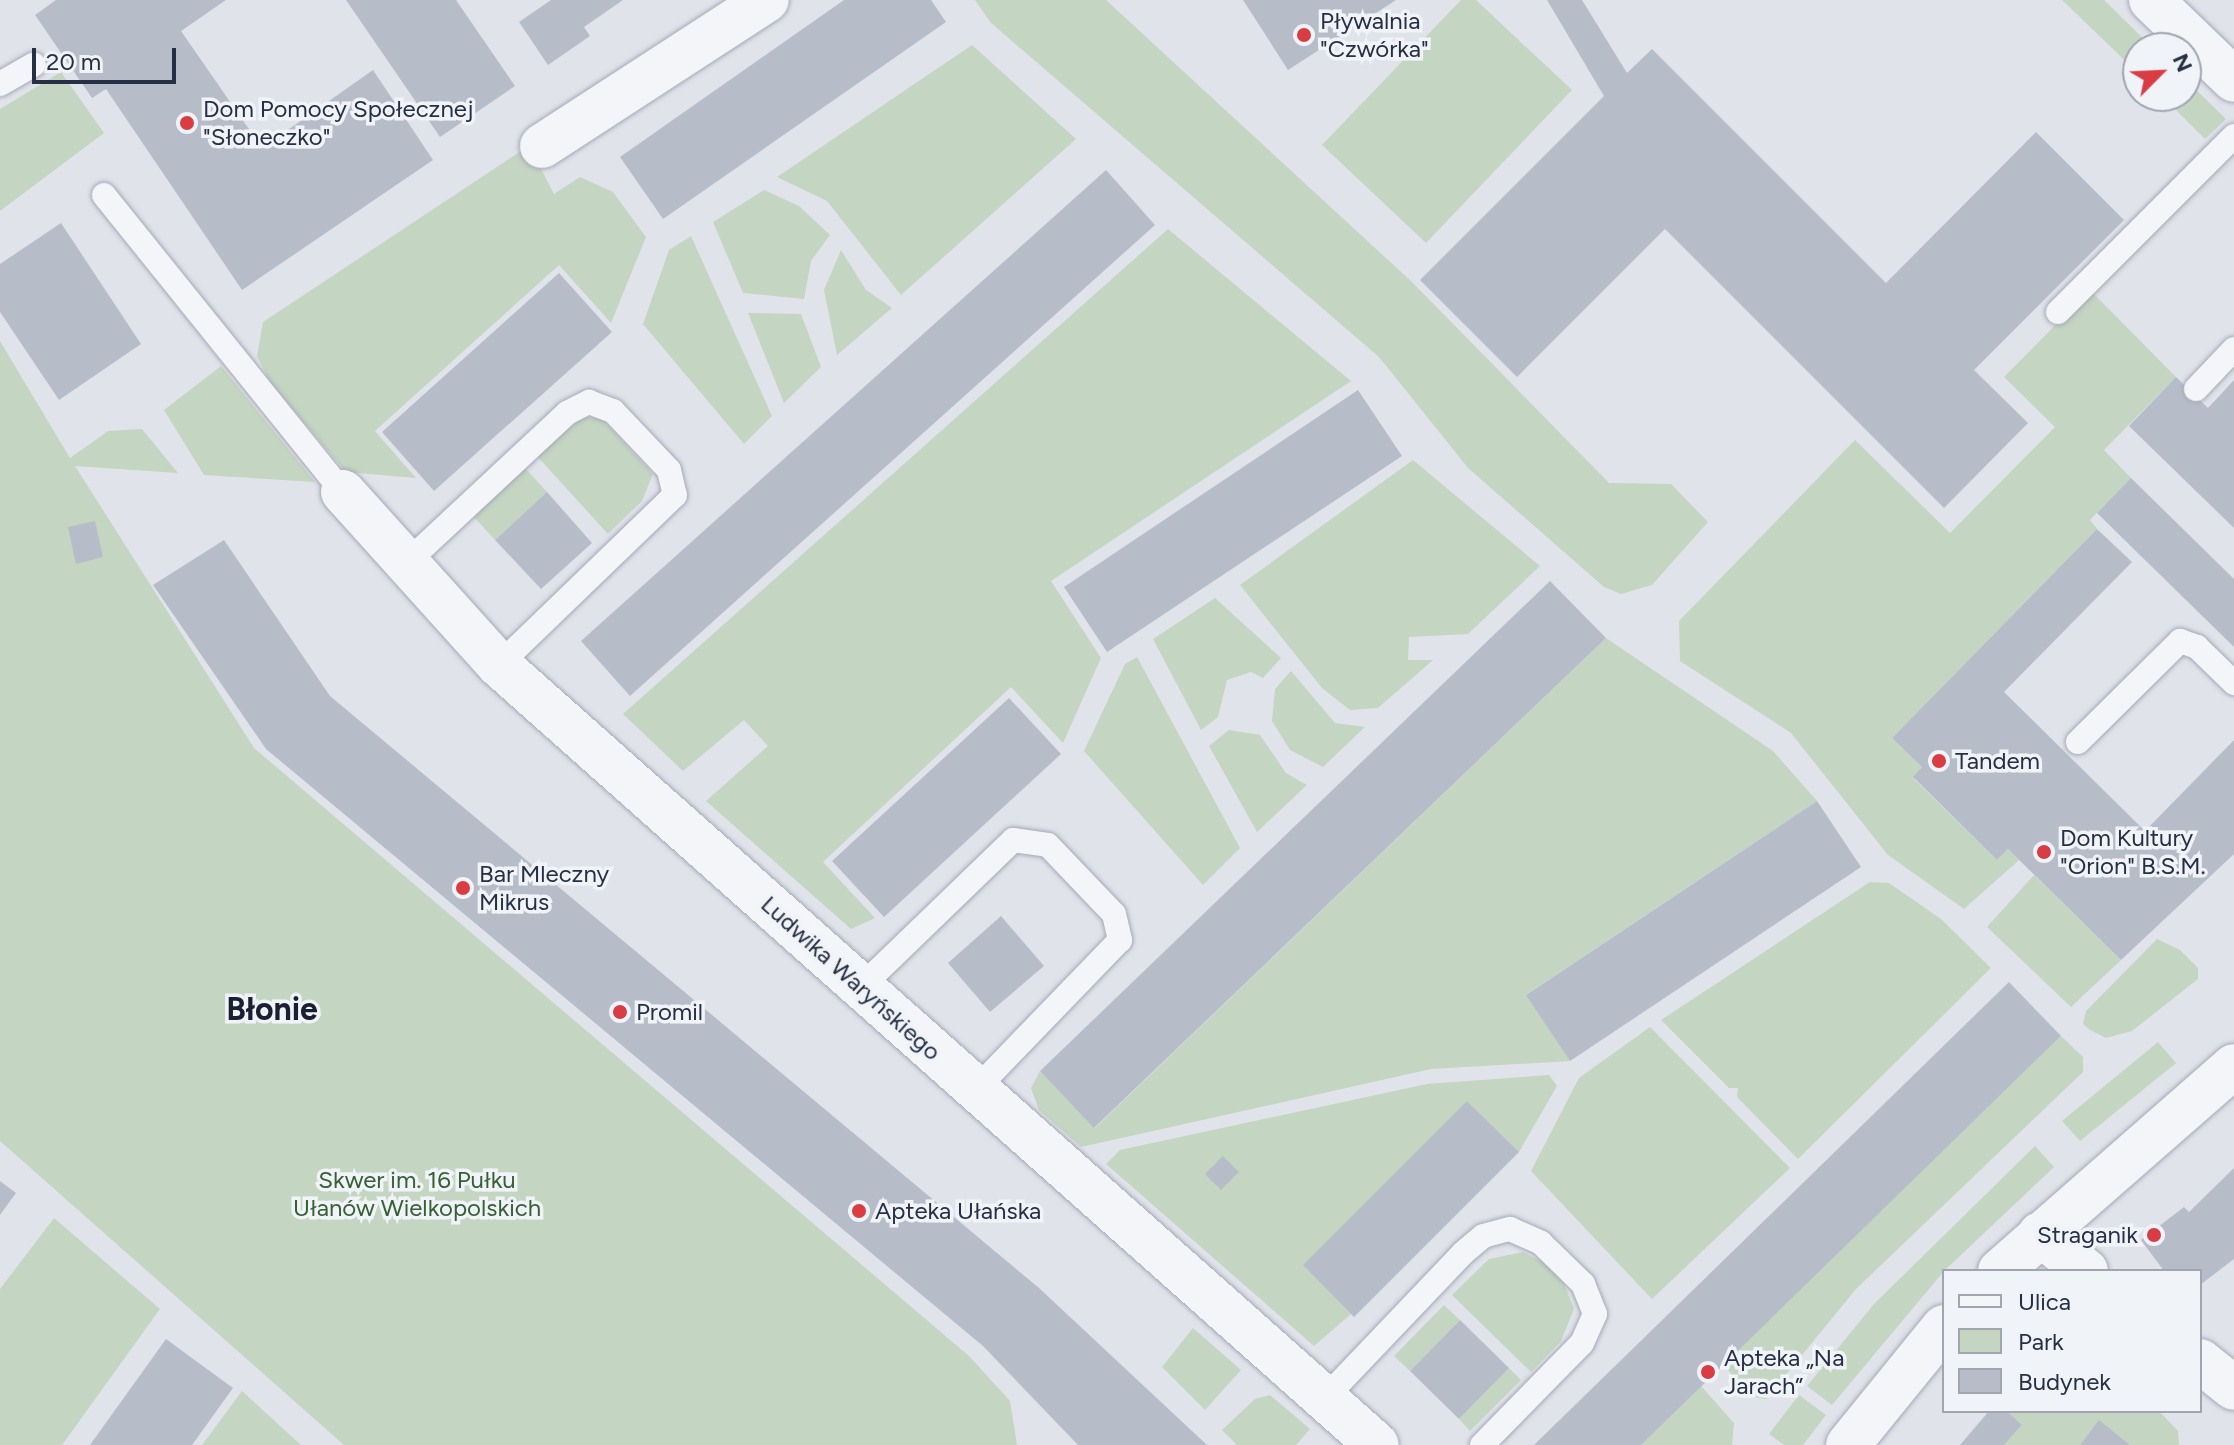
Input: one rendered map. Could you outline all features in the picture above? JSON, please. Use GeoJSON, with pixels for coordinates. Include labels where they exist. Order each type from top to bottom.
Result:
{"type":"FeatureCollection","features":[{"type":"Feature","properties":{"kind":"street"},"geometry":{"type":"LineString","coordinates":[[542,146],[767,0]]}},
{"type":"Feature","properties":{"kind":"street"},"geometry":{"type":"LineString","coordinates":[[2151,0],[2234,80]]}},
{"type":"Feature","properties":{"kind":"street","name":"Ludwika Waryńskiego"},"geometry":{"type":"LineString","coordinates":[[343,492],[403,566],[499,665],[1377,1445]]}},
{"type":"Feature","properties":{"kind":"street"},"geometry":{"type":"LineString","coordinates":[[2002,1269],[2234,1066]]}},
{"type":"Feature","properties":{"kind":"street"},"geometry":{"type":"LineString","coordinates":[[2040,1234],[2084,1269]]}},
{"type":"Feature","properties":{"kind":"street"},"geometry":{"type":"LineString","coordinates":[[1848,1445],[1942,1329]]}},
{"type":"Feature","properties":{"kind":"street"},"geometry":{"type":"LineString","coordinates":[[2202,1363],[2234,1388]]}},
{"type":"Feature","properties":{"kind":"lane"},"geometry":{"type":"LineString","coordinates":[[0,84],[34,64]]}},
{"type":"Feature","properties":{"kind":"lane"},"geometry":{"type":"LineString","coordinates":[[2058,312],[2234,136]]}},
{"type":"Feature","properties":{"kind":"lane"},"geometry":{"type":"LineString","coordinates":[[104,195],[343,492]]}},
{"type":"Feature","properties":{"kind":"lane"},"geometry":{"type":"LineString","coordinates":[[2196,389],[2234,349]]}},
{"type":"Feature","properties":{"kind":"lane"},"geometry":{"type":"LineString","coordinates":[[403,566],[567,413],[589,402],[613,411],[669,470],[675,495],[499,665]]}},
{"type":"Feature","properties":{"kind":"lane"},"geometry":{"type":"LineString","coordinates":[[2078,742],[2180,641],[2197,647],[2234,683]]}},
{"type":"Feature","properties":{"kind":"lane"},"geometry":{"type":"LineString","coordinates":[[862,986],[1013,840],[1048,845],[1114,914],[1120,940],[975,1090]]}},
{"type":"Feature","properties":{"kind":"lane"},"geometry":{"type":"LineString","coordinates":[[1325,1398],[1463,1253],[1483,1236],[1510,1229],[1541,1243],[1583,1284],[1595,1314],[1582,1343],[1482,1445]]}},
{"type":"Feature","properties":{"kind":"green space"},"geometry":{"type":"Polygon","coordinates":[[[975,0],[1106,0],[1412,282],[1609,483],[1671,484],[1708,522],[1652,585],[1621,594],[1604,587],[1468,468],[1379,357],[991,23],[975,0]]]}},
{"type":"Feature","properties":{"kind":"green space"},"geometry":{"type":"Polygon","coordinates":[[[1461,0],[1476,0],[1572,90],[1426,243],[1322,145],[1461,0]]]}},
{"type":"Feature","properties":{"kind":"green space"},"geometry":{"type":"Polygon","coordinates":[[[2062,0],[2104,0],[2137,32],[2122,32],[2122,58],[2062,0]]]}},
{"type":"Feature","properties":{"kind":"green space"},"geometry":{"type":"Polygon","coordinates":[[[972,45],[1076,139],[901,295],[827,201],[777,177],[972,45]]]}},
{"type":"Feature","properties":{"kind":"green space"},"geometry":{"type":"Polygon","coordinates":[[[61,72],[104,133],[0,211],[0,109],[61,72]]]}},
{"type":"Feature","properties":{"kind":"green space"},"geometry":{"type":"Polygon","coordinates":[[[2202,96],[2226,119],[2205,139],[2178,112],[2202,112],[2202,96]]]}},
{"type":"Feature","properties":{"kind":"green space"},"geometry":{"type":"Polygon","coordinates":[[[521,151],[533,153],[554,194],[580,177],[613,192],[646,237],[611,323],[559,265],[375,431],[416,478],[346,472],[270,382],[257,356],[263,322],[521,151]]]}},
{"type":"Feature","properties":{"kind":"green space"},"geometry":{"type":"Polygon","coordinates":[[[764,190],[799,206],[830,235],[811,261],[804,299],[743,293],[713,222],[764,190]]]}},
{"type":"Feature","properties":{"kind":"green space"},"geometry":{"type":"Polygon","coordinates":[[[1168,229],[1351,381],[1051,581],[1101,658],[1063,743],[1011,687],[823,862],[875,918],[851,929],[706,801],[768,746],[744,720],[683,771],[623,714],[1168,229]]]}},
{"type":"Feature","properties":{"kind":"green space"},"geometry":{"type":"Polygon","coordinates":[[[691,236],[772,416],[744,444],[643,324],[669,250],[691,236]]]}},
{"type":"Feature","properties":{"kind":"green space"},"geometry":{"type":"Polygon","coordinates":[[[841,250],[866,290],[892,308],[837,355],[824,290],[841,250]]]}},
{"type":"Feature","properties":{"kind":"green space"},"geometry":{"type":"Polygon","coordinates":[[[2090,290],[2176,377],[2104,450],[2131,478],[2090,520],[2097,529],[1892,738],[1922,767],[1913,778],[1997,860],[2008,849],[2019,860],[1964,909],[1888,855],[1791,733],[1680,661],[1679,621],[1855,440],[1950,533],[2055,427],[2004,377],[2090,290]]]}},
{"type":"Feature","properties":{"kind":"green space"},"geometry":{"type":"Polygon","coordinates":[[[748,313],[801,314],[821,367],[784,403],[748,313]]]}},
{"type":"Feature","properties":{"kind":"green space","name":"Skwer im. 16 Pułku Ułanów Wielkopolskich"},"geometry":{"type":"Polygon","coordinates":[[[0,341],[70,458],[108,431],[142,429],[178,473],[75,466],[254,748],[969,1356],[1010,1401],[1017,1445],[344,1445],[0,1141],[0,341]]]}},
{"type":"Feature","properties":{"kind":"green space"},"geometry":{"type":"Polygon","coordinates":[[[221,366],[315,482],[204,475],[164,410],[221,366]]]}},
{"type":"Feature","properties":{"kind":"green space"},"geometry":{"type":"Polygon","coordinates":[[[584,417],[602,419],[653,474],[642,501],[608,534],[536,455],[584,417]]]}},
{"type":"Feature","properties":{"kind":"green space"},"geometry":{"type":"Polygon","coordinates":[[[1413,460],[1540,566],[1468,634],[1409,637],[1408,660],[1433,660],[1378,708],[1350,710],[1322,688],[1240,585],[1413,460]]]}},
{"type":"Feature","properties":{"kind":"green space"},"geometry":{"type":"Polygon","coordinates":[[[525,468],[547,492],[495,540],[473,516],[525,468]]]}},
{"type":"Feature","properties":{"kind":"green space"},"geometry":{"type":"Polygon","coordinates":[[[1215,598],[1281,658],[1263,678],[1251,672],[1227,680],[1218,717],[1201,730],[1153,639],[1215,598]]]}},
{"type":"Feature","properties":{"kind":"green space"},"geometry":{"type":"Polygon","coordinates":[[[1606,638],[1773,751],[1817,801],[1527,994],[1570,1061],[1431,1069],[1081,1147],[1039,1110],[1031,1088],[1040,1071],[1095,1128],[1606,638]]]}},
{"type":"Feature","properties":{"kind":"green space"},"geometry":{"type":"Polygon","coordinates":[[[1137,657],[1240,848],[1203,885],[1084,751],[1125,664],[1137,657]]]}},
{"type":"Feature","properties":{"kind":"green space"},"geometry":{"type":"Polygon","coordinates":[[[1291,671],[1335,723],[1365,727],[1323,767],[1290,750],[1272,721],[1275,689],[1291,671]]]}},
{"type":"Feature","properties":{"kind":"green space"},"geometry":{"type":"Polygon","coordinates":[[[1229,730],[1260,735],[1286,773],[1307,785],[1257,832],[1209,746],[1229,730]]]}},
{"type":"Feature","properties":{"kind":"green space"},"geometry":{"type":"Polygon","coordinates":[[[2034,875],[2121,960],[2071,1007],[1987,927],[2034,875]]]}},
{"type":"Feature","properties":{"kind":"green space"},"geometry":{"type":"Polygon","coordinates":[[[1870,882],[1889,883],[1941,919],[1991,968],[1798,1159],[1737,1097],[1738,1088],[1729,1088],[1661,1020],[1870,882]]]}},
{"type":"Feature","properties":{"kind":"green space"},"geometry":{"type":"Polygon","coordinates":[[[2157,939],[2180,950],[2198,968],[2198,979],[2132,1031],[2106,1038],[2090,1030],[2083,1024],[2086,1011],[2157,939]]]}},
{"type":"Feature","properties":{"kind":"green space"},"geometry":{"type":"Polygon","coordinates":[[[1650,1027],[1790,1168],[1652,1299],[1531,1171],[1579,1078],[1650,1027]]]}},
{"type":"Feature","properties":{"kind":"green space"},"geometry":{"type":"Polygon","coordinates":[[[2061,1036],[2083,1057],[2083,1072],[1856,1289],[1766,1399],[1751,1397],[1723,1364],[2061,1036]]]}},
{"type":"Feature","properties":{"kind":"green space"},"geometry":{"type":"Polygon","coordinates":[[[2158,1042],[2176,1063],[2080,1141],[2062,1121],[2158,1042]]]}},
{"type":"Feature","properties":{"kind":"green space"},"geometry":{"type":"Polygon","coordinates":[[[1549,1075],[1557,1086],[1519,1152],[1468,1102],[1304,1265],[1351,1314],[1314,1346],[1106,1164],[1120,1150],[1427,1084],[1549,1075]]]}},
{"type":"Feature","properties":{"kind":"green space"},"geometry":{"type":"Polygon","coordinates":[[[2035,1146],[2054,1167],[1946,1269],[1942,1269],[1942,1273],[1832,1405],[1807,1386],[1874,1304],[2035,1146]]]}},
{"type":"Feature","properties":{"kind":"green space"},"geometry":{"type":"Polygon","coordinates":[[[54,1218],[160,1309],[62,1445],[0,1445],[0,1289],[54,1218]]]}},
{"type":"Feature","properties":{"kind":"green space"},"geometry":{"type":"Polygon","coordinates":[[[1523,1252],[1559,1271],[1574,1309],[1561,1341],[1531,1372],[1452,1295],[1489,1259],[1523,1252]]]}},
{"type":"Feature","properties":{"kind":"green space"},"geometry":{"type":"Polygon","coordinates":[[[1444,1305],[1460,1320],[1410,1371],[1394,1356],[1444,1305]]]}},
{"type":"Feature","properties":{"kind":"green space"},"geometry":{"type":"Polygon","coordinates":[[[1193,1328],[1241,1370],[1205,1410],[1162,1367],[1193,1328]]]}},
{"type":"Feature","properties":{"kind":"green space"},"geometry":{"type":"Polygon","coordinates":[[[1509,1368],[1521,1380],[1470,1431],[1459,1419],[1509,1368]]]}},
{"type":"Feature","properties":{"kind":"green space"},"geometry":{"type":"Polygon","coordinates":[[[1701,1386],[1734,1423],[1732,1445],[1641,1445],[1701,1386]]]}},
{"type":"Feature","properties":{"kind":"green space"},"geometry":{"type":"Polygon","coordinates":[[[242,1391],[301,1445],[202,1445],[242,1391]]]}},
{"type":"Feature","properties":{"kind":"green space"},"geometry":{"type":"Polygon","coordinates":[[[1270,1395],[1310,1429],[1296,1445],[1237,1445],[1222,1430],[1255,1399],[1270,1395]]]}},
{"type":"Feature","properties":{"kind":"green space"},"geometry":{"type":"Polygon","coordinates":[[[1799,1395],[1826,1415],[1803,1445],[1784,1445],[1769,1434],[1799,1395]]]}},
{"type":"Feature","properties":{"kind":"green space"},"geometry":{"type":"Polygon","coordinates":[[[2009,1413],[2161,1413],[2178,1431],[2179,1445],[2130,1445],[2099,1421],[2080,1445],[2004,1445],[2022,1425],[2009,1413]]]}},
{"type":"Feature","properties":{"kind":"building","name":"Dom Pomocy Społecznej \"Słoneczko\""},"geometry":{"type":"Polygon","coordinates":[[[56,0],[226,0],[181,31],[262,148],[373,70],[433,160],[242,290],[106,89],[92,98],[35,15],[56,0]]]}},
{"type":"Feature","properties":{"kind":"building"},"geometry":{"type":"Polygon","coordinates":[[[346,0],[456,0],[515,86],[440,137],[346,0]]]}},
{"type":"Feature","properties":{"kind":"building"},"geometry":{"type":"Polygon","coordinates":[[[551,0],[623,0],[584,27],[590,36],[548,65],[519,22],[551,0]]]}},
{"type":"Feature","properties":{"kind":"building"},"geometry":{"type":"Polygon","coordinates":[[[844,0],[931,0],[946,22],[663,219],[620,157],[844,0]]]}},
{"type":"Feature","properties":{"kind":"building","name":"Pływalnia \"Czwórka\""},"geometry":{"type":"Polygon","coordinates":[[[1243,0],[1396,0],[1288,70],[1243,0]]]}},
{"type":"Feature","properties":{"kind":"building"},"geometry":{"type":"Polygon","coordinates":[[[1547,0],[1582,0],[1627,73],[1652,49],[1886,283],[2036,132],[2124,220],[1974,370],[2028,423],[1944,508],[1665,229],[1517,377],[1420,280],[1604,96],[1547,0]]]}},
{"type":"Feature","properties":{"kind":"building"},"geometry":{"type":"Polygon","coordinates":[[[1106,170],[1155,225],[630,696],[581,641],[1106,170]]]}},
{"type":"Feature","properties":{"kind":"building"},"geometry":{"type":"Polygon","coordinates":[[[61,223],[141,344],[59,400],[0,312],[0,264],[61,223]]]}},
{"type":"Feature","properties":{"kind":"building"},"geometry":{"type":"Polygon","coordinates":[[[559,273],[612,332],[434,491],[382,432],[559,273]]]}},
{"type":"Feature","properties":{"kind":"building"},"geometry":{"type":"Polygon","coordinates":[[[2176,377],[2208,408],[2234,380],[2234,528],[2129,426],[2176,377]]]}},
{"type":"Feature","properties":{"kind":"building"},"geometry":{"type":"Polygon","coordinates":[[[1358,390],[1402,456],[1107,652],[1064,587],[1358,390]]]}},
{"type":"Feature","properties":{"kind":"building"},"geometry":{"type":"Polygon","coordinates":[[[2131,478],[2234,579],[2234,647],[2097,513],[2131,478]]]}},
{"type":"Feature","properties":{"kind":"building"},"geometry":{"type":"Polygon","coordinates":[[[547,492],[592,543],[541,589],[495,540],[547,492]]]}},
{"type":"Feature","properties":{"kind":"building"},"geometry":{"type":"Polygon","coordinates":[[[95,521],[103,557],[76,564],[68,527],[95,521]]]}},
{"type":"Feature","properties":{"kind":"building"},"geometry":{"type":"Polygon","coordinates":[[[2097,529],[2132,562],[2004,692],[2145,831],[2234,740],[2234,854],[2121,960],[2008,849],[1997,860],[1913,777],[1922,767],[1892,738],[2097,529]]]}},
{"type":"Feature","properties":{"kind":"building"},"geometry":{"type":"Polygon","coordinates":[[[224,540],[330,696],[1039,1288],[1207,1445],[1078,1445],[983,1346],[266,749],[153,585],[224,540]]]}},
{"type":"Feature","properties":{"kind":"building"},"geometry":{"type":"Polygon","coordinates":[[[1550,581],[1606,638],[1094,1128],[1040,1071],[1550,581]]]}},
{"type":"Feature","properties":{"kind":"building"},"geometry":{"type":"Polygon","coordinates":[[[1009,698],[1061,754],[884,917],[832,861],[1009,698]]]}},
{"type":"Feature","properties":{"kind":"building"},"geometry":{"type":"Polygon","coordinates":[[[1817,801],[1861,867],[1570,1061],[1526,995],[1817,801]]]}},
{"type":"Feature","properties":{"kind":"building"},"geometry":{"type":"Polygon","coordinates":[[[1001,916],[1044,966],[990,1012],[948,963],[1001,916]]]}},
{"type":"Feature","properties":{"kind":"building"},"geometry":{"type":"Polygon","coordinates":[[[2009,982],[2061,1036],[1641,1445],[1534,1445],[2009,982]]]}},
{"type":"Feature","properties":{"kind":"building"},"geometry":{"type":"Polygon","coordinates":[[[1467,1101],[1519,1152],[1354,1317],[1303,1265],[1467,1101]]]}},
{"type":"Feature","properties":{"kind":"building"},"geometry":{"type":"Polygon","coordinates":[[[1223,1156],[1239,1172],[1221,1190],[1205,1174],[1223,1156]]]}},
{"type":"Feature","properties":{"kind":"building"},"geometry":{"type":"Polygon","coordinates":[[[2234,1168],[2234,1259],[2202,1283],[2202,1269],[2163,1269],[2141,1240],[2184,1207],[2189,1212],[2234,1168]]]}},
{"type":"Feature","properties":{"kind":"building"},"geometry":{"type":"Polygon","coordinates":[[[0,1181],[16,1193],[0,1215],[0,1181]]]}},
{"type":"Feature","properties":{"kind":"building"},"geometry":{"type":"Polygon","coordinates":[[[1460,1320],[1509,1368],[1459,1419],[1410,1371],[1460,1320]]]}},
{"type":"Feature","properties":{"kind":"building"},"geometry":{"type":"Polygon","coordinates":[[[166,1339],[233,1388],[192,1445],[90,1445],[166,1339]]]}},
{"type":"Feature","properties":{"kind":"building"},"geometry":{"type":"Polygon","coordinates":[[[1987,1413],[2009,1413],[2022,1425],[2004,1445],[1960,1445],[1987,1413]]]}},
{"type":"Feature","properties":{"kind":"building"},"geometry":{"type":"Polygon","coordinates":[[[2099,1420],[2130,1445],[2080,1445],[2099,1420]]]}},
{"type":"Feature","properties":{"kind":"place","name":"Pływalnia \"Czwórka\""},"geometry":{"type":"Point","coordinates":[1304,35]}},
{"type":"Feature","properties":{"kind":"place","name":"Dom Pomocy Społecznej \"Słoneczko\""},"geometry":{"type":"Point","coordinates":[187,123]}},
{"type":"Feature","properties":{"kind":"place","name":"Tandem"},"geometry":{"type":"Point","coordinates":[1939,761]}},
{"type":"Feature","properties":{"kind":"place","name":"Dom Kultury \"Orion\" B.S.M."},"geometry":{"type":"Point","coordinates":[2044,852]}},
{"type":"Feature","properties":{"kind":"place","name":"Bar Mleczny Mikrus"},"geometry":{"type":"Point","coordinates":[463,888]}},
{"type":"Feature","properties":{"kind":"place","name":"Promil"},"geometry":{"type":"Point","coordinates":[620,1012]}},
{"type":"Feature","properties":{"kind":"place","name":"Apteka Ułańska"},"geometry":{"type":"Point","coordinates":[859,1211]}},
{"type":"Feature","properties":{"kind":"place","name":"Straganik"},"geometry":{"type":"Point","coordinates":[2154,1235]}},
{"type":"Feature","properties":{"kind":"place","name":"Apteka „Na Jarach”"},"geometry":{"type":"Point","coordinates":[1708,1372]}},
{"type":"Feature","properties":{"kind":"district","name":"Błonie"},"geometry":{"type":"Point","coordinates":[272,1009]}}]}
